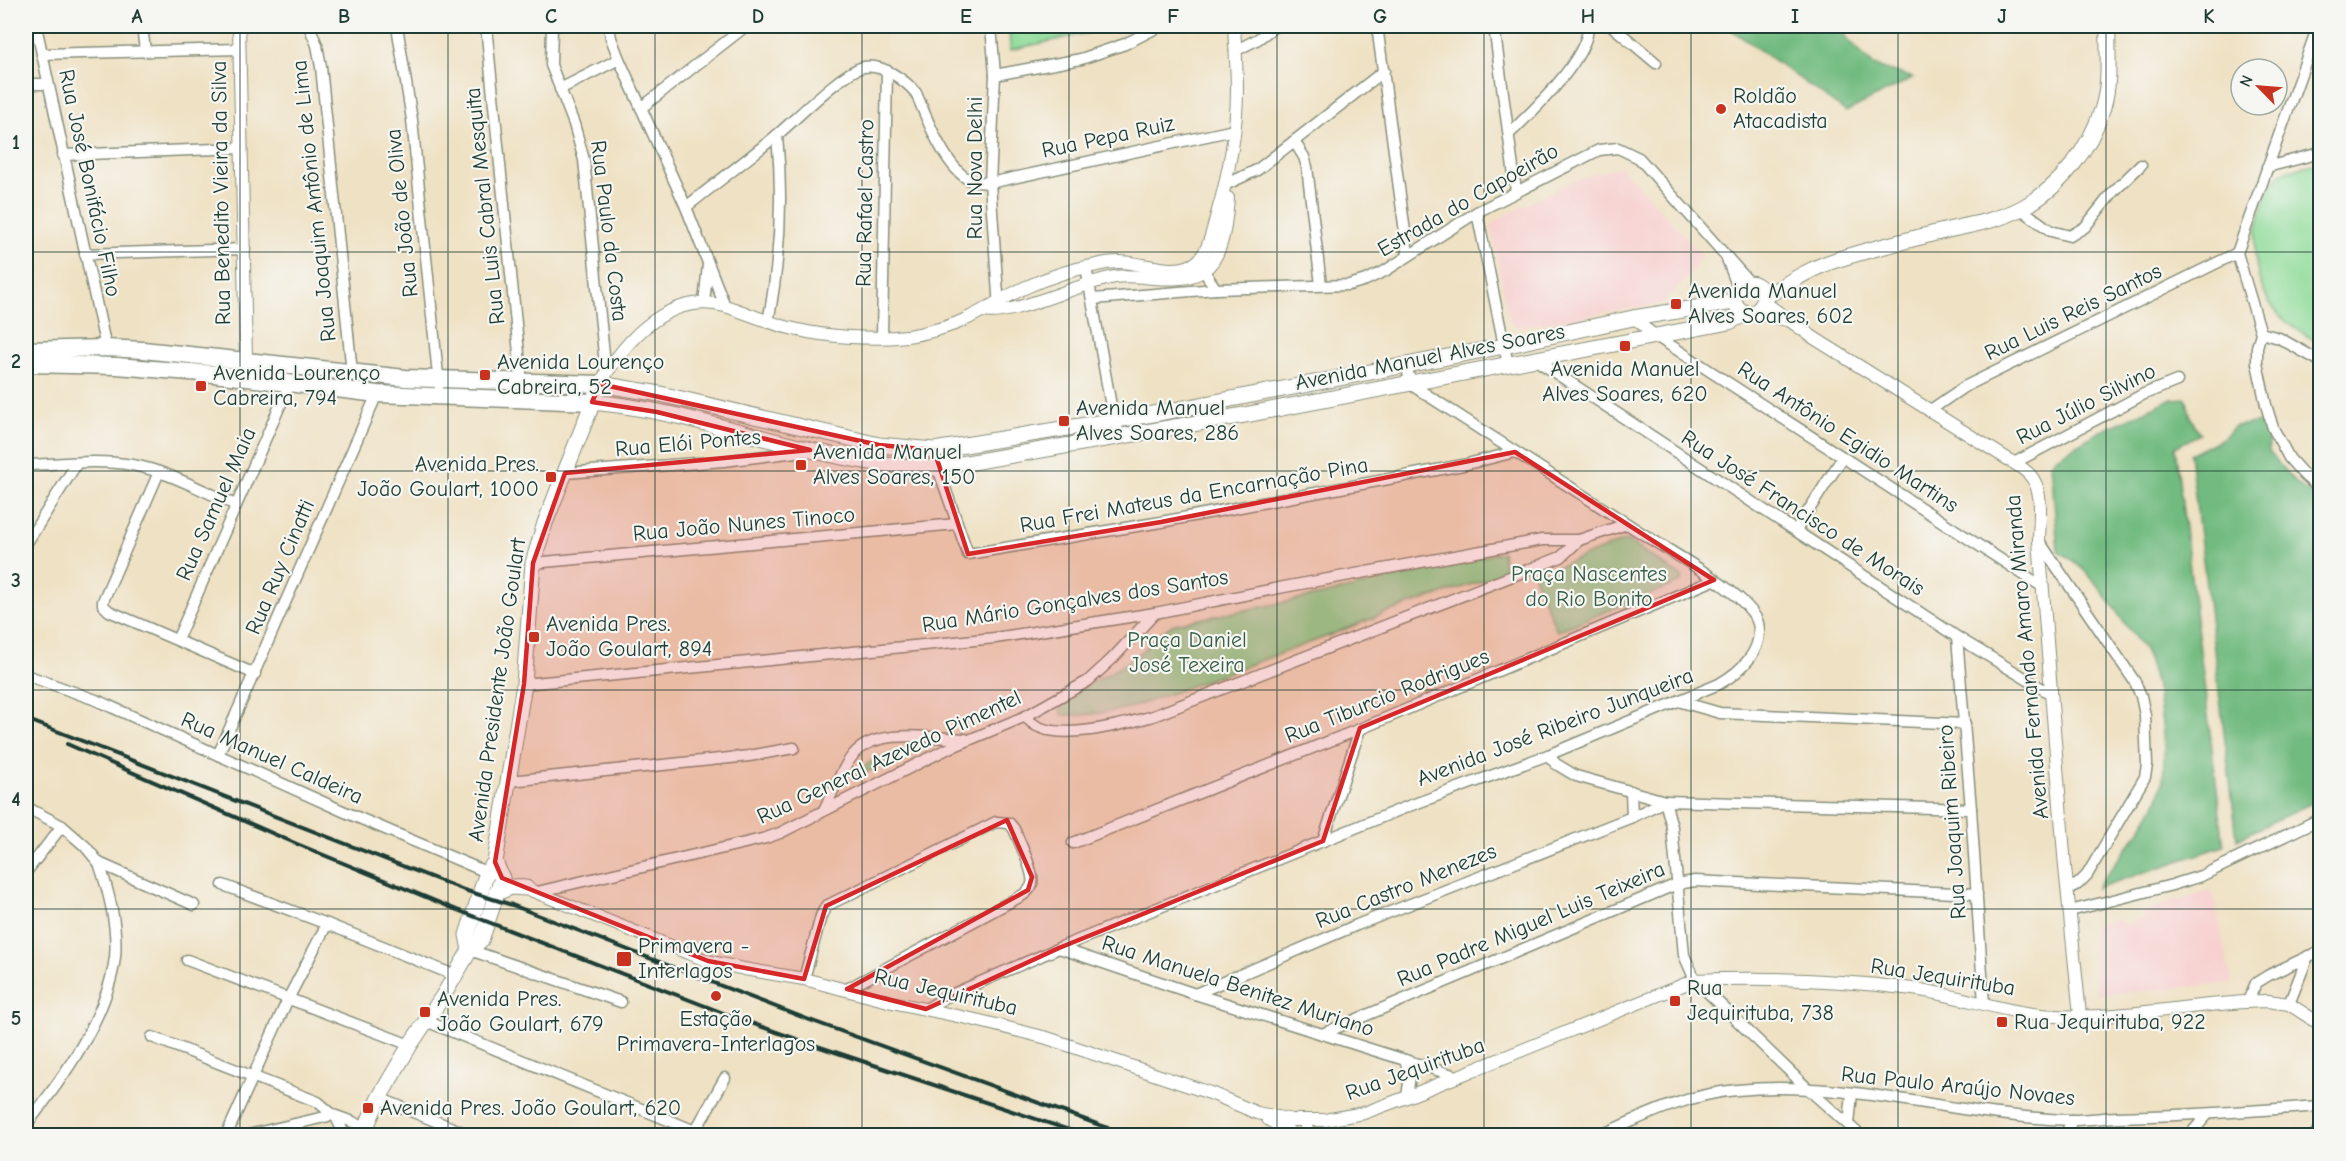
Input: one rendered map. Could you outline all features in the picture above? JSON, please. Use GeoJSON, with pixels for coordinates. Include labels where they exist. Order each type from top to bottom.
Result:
{"type":"FeatureCollection","features":[{"type":"Feature","properties":{"kind":"main road","name":"Avenida Manuel Alves Soares"},"geometry":{"type":"LineString","coordinates":[[603,379],[879,446],[934,450],[1159,413],[1504,346],[1633,318],[1751,298],[1831,262],[1992,220],[2021,209],[2049,189],[2068,171],[2082,153],[2103,106],[2109,77],[2106,29]]}},
{"type":"Feature","properties":{"kind":"main road","name":"Avenida Manuel Alves Soares"},"geometry":{"type":"LineString","coordinates":[[592,402],[654,411],[855,459],[900,466],[938,468],[1120,438],[1729,322],[1751,298]]}},
{"type":"Feature","properties":{"kind":"main road"},"geometry":{"type":"LineString","coordinates":[[26,350],[106,348],[439,380],[522,383],[603,379]]}},
{"type":"Feature","properties":{"kind":"main road"},"geometry":{"type":"LineString","coordinates":[[26,364],[165,370],[377,394],[592,402]]}},
{"type":"Feature","properties":{"kind":"main road","name":"Avenida Presidente João Goulart"},"geometry":{"type":"LineString","coordinates":[[363,1132],[379,1098],[410,1045],[470,950],[481,940],[496,893],[495,871],[524,684],[533,563],[545,523],[603,379]]}},
{"type":"Feature","properties":{"kind":"main road","name":"Avenida Presidente João Goulart"},"geometry":{"type":"LineString","coordinates":[[470,950],[467,934],[495,871]]}},
{"type":"Feature","properties":{"kind":"main road"},"geometry":{"type":"LineString","coordinates":[[496,893],[511,887],[531,890]]}},
{"type":"Feature","properties":{"kind":"street","name":"Rua José Bonifácio Filho"},"geometry":{"type":"LineString","coordinates":[[36,26],[106,348]]}},
{"type":"Feature","properties":{"kind":"street"},"geometry":{"type":"LineString","coordinates":[[142,26],[145,51]]}},
{"type":"Feature","properties":{"kind":"street","name":"Rua Benedito Vieira da Silva"},"geometry":{"type":"LineString","coordinates":[[238,26],[246,360]]}},
{"type":"Feature","properties":{"kind":"street","name":"Rua Joaquim Antônio de Lima"},"geometry":{"type":"LineString","coordinates":[[309,26],[317,45],[321,67],[352,373]]}},
{"type":"Feature","properties":{"kind":"street","name":"Rua João de Oliva"},"geometry":{"type":"LineString","coordinates":[[397,26],[412,120],[439,398]]}},
{"type":"Feature","properties":{"kind":"street","name":"Rua Luis Cabral Mesquita"},"geometry":{"type":"LineString","coordinates":[[486,26],[522,383]]}},
{"type":"Feature","properties":{"kind":"street","name":"Rua Paulo da Costa"},"geometry":{"type":"LineString","coordinates":[[552,26],[550,65],[574,124],[584,160],[603,379]]}},
{"type":"Feature","properties":{"kind":"street"},"geometry":{"type":"LineString","coordinates":[[609,26],[610,38],[686,207],[725,306]]}},
{"type":"Feature","properties":{"kind":"street"},"geometry":{"type":"LineString","coordinates":[[641,108],[746,26]]}},
{"type":"Feature","properties":{"kind":"street","name":"Rua Nova Delhi"},"geometry":{"type":"LineString","coordinates":[[991,26],[995,75],[990,183],[999,306]]}},
{"type":"Feature","properties":{"kind":"street"},"geometry":{"type":"LineString","coordinates":[[995,75],[1081,59],[1125,44],[1160,26]]}},
{"type":"Feature","properties":{"kind":"street"},"geometry":{"type":"LineString","coordinates":[[1093,299],[1216,289],[1201,266],[1214,261],[1220,248],[1237,90],[1234,26]]}},
{"type":"Feature","properties":{"kind":"street"},"geometry":{"type":"LineString","coordinates":[[1235,51],[1258,39],[1275,26]]}},
{"type":"Feature","properties":{"kind":"street"},"geometry":{"type":"LineString","coordinates":[[1377,26],[1408,254]]}},
{"type":"Feature","properties":{"kind":"street"},"geometry":{"type":"LineString","coordinates":[[1494,26],[1516,191]]}},
{"type":"Feature","properties":{"kind":"street"},"geometry":{"type":"LineString","coordinates":[[1509,135],[1537,108],[1575,60],[1587,37],[1588,26]]}},
{"type":"Feature","properties":{"kind":"street"},"geometry":{"type":"LineString","coordinates":[[1612,26],[1656,63]]}},
{"type":"Feature","properties":{"kind":"street"},"geometry":{"type":"LineString","coordinates":[[2318,26],[2237,253],[2261,333],[2257,347],[2257,363],[2266,405],[2274,428],[2289,458],[2320,489]]}},
{"type":"Feature","properties":{"kind":"street"},"geometry":{"type":"LineString","coordinates":[[42,54],[239,49]]}},
{"type":"Feature","properties":{"kind":"street"},"geometry":{"type":"LineString","coordinates":[[560,88],[619,59]]}},
{"type":"Feature","properties":{"kind":"street"},"geometry":{"type":"LineString","coordinates":[[686,207],[777,135],[848,74],[866,66],[887,71],[905,82],[916,93],[930,124],[958,173],[973,182],[990,183]]}},
{"type":"Feature","properties":{"kind":"street","name":"Rua Rafael Castro"},"geometry":{"type":"LineString","coordinates":[[882,336],[887,71]]}},
{"type":"Feature","properties":{"kind":"street"},"geometry":{"type":"LineString","coordinates":[[1227,183],[1257,170],[1384,71]]}},
{"type":"Feature","properties":{"kind":"street"},"geometry":{"type":"LineString","coordinates":[[26,84],[48,84]]}},
{"type":"Feature","properties":{"kind":"street","name":"Rua Pepa Ruiz"},"geometry":{"type":"LineString","coordinates":[[990,183],[1234,130]]}},
{"type":"Feature","properties":{"kind":"street"},"geometry":{"type":"LineString","coordinates":[[768,322],[778,268],[780,162],[777,135]]}},
{"type":"Feature","properties":{"kind":"street"},"geometry":{"type":"LineString","coordinates":[[1294,141],[1307,167],[1321,285]]}},
{"type":"Feature","properties":{"kind":"street"},"geometry":{"type":"LineString","coordinates":[[63,155],[242,148]]}},
{"type":"Feature","properties":{"kind":"street","name":"Estrada do Capoeirão"},"geometry":{"type":"LineString","coordinates":[[1216,289],[1348,285],[1366,280],[1477,212],[1516,191],[1599,150],[1618,148],[1639,158],[1666,186],[1726,256],[1751,298]]}},
{"type":"Feature","properties":{"kind":"street"},"geometry":{"type":"LineString","coordinates":[[2267,167],[2320,153]]}},
{"type":"Feature","properties":{"kind":"street"},"geometry":{"type":"LineString","coordinates":[[2021,209],[2051,231],[2070,236],[2085,227],[2113,192],[2141,165]]}},
{"type":"Feature","properties":{"kind":"street"},"geometry":{"type":"LineString","coordinates":[[1477,212],[1508,365]]}},
{"type":"Feature","properties":{"kind":"street"},"geometry":{"type":"LineString","coordinates":[[85,254],[245,249]]}},
{"type":"Feature","properties":{"kind":"street","name":"Rua Luis Reis Santos"},"geometry":{"type":"LineString","coordinates":[[1929,411],[1964,387],[2237,253]]}},
{"type":"Feature","properties":{"kind":"street"},"geometry":{"type":"LineString","coordinates":[[704,303],[709,262]]}},
{"type":"Feature","properties":{"kind":"street","name":"Avenida Presidente João Goulart"},"geometry":{"type":"LineString","coordinates":[[603,379],[623,351],[654,319],[672,310],[704,303],[725,306],[795,330],[826,334],[907,336],[962,321],[981,311],[990,313],[1041,281],[1086,267],[1119,262],[1173,268],[1201,266]]}},
{"type":"Feature","properties":{"kind":"street","name":"Avenida Presidente João Goulart"},"geometry":{"type":"LineString","coordinates":[[999,306],[1116,277],[1187,278],[1201,266]]}},
{"type":"Feature","properties":{"kind":"street"},"geometry":{"type":"LineString","coordinates":[[1086,267],[1114,419],[1120,438]]}},
{"type":"Feature","properties":{"kind":"street","name":"Avenida Fernando Amaro Miranda"},"geometry":{"type":"LineString","coordinates":[[1751,298],[2014,463],[2030,475],[2036,486],[2039,496],[2039,541],[2067,889],[2080,1015]]}},
{"type":"Feature","properties":{"kind":"street","name":"Rua Antônio Egidio Martins"},"geometry":{"type":"LineString","coordinates":[[1633,318],[1656,336],[2043,587]]}},
{"type":"Feature","properties":{"kind":"street"},"geometry":{"type":"LineString","coordinates":[[2261,333],[2279,338],[2320,361]]}},
{"type":"Feature","properties":{"kind":"street","name":"Rua José Francisco de Morais"},"geometry":{"type":"LineString","coordinates":[[1536,360],[1957,638],[2051,694]]}},
{"type":"Feature","properties":{"kind":"street"},"geometry":{"type":"LineString","coordinates":[[1407,365],[1410,384]]}},
{"type":"Feature","properties":{"kind":"street","name":"Rua Júlio Silvino"},"geometry":{"type":"LineString","coordinates":[[2014,463],[2144,394],[2177,381]]}},
{"type":"Feature","properties":{"kind":"street","name":"Rua Samuel Maia"},"geometry":{"type":"LineString","coordinates":[[177,640],[290,383]]}},
{"type":"Feature","properties":{"kind":"street","name":"Avenida José Ribeiro Junqueira"},"geometry":{"type":"LineString","coordinates":[[926,1009],[946,997],[1059,948],[1409,806],[1548,754],[1719,684],[1735,674],[1748,661],[1758,639],[1758,622],[1749,608],[1714,580],[1410,384]]}},
{"type":"Feature","properties":{"kind":"street","name":"Rua Ruy Cinatti"},"geometry":{"type":"LineString","coordinates":[[218,755],[377,394]]}},
{"type":"Feature","properties":{"kind":"street","name":"Rua Elói Pontes"},"geometry":{"type":"LineString","coordinates":[[565,473],[724,461],[815,449]]}},
{"type":"Feature","properties":{"kind":"street"},"geometry":{"type":"LineString","coordinates":[[934,450],[938,468]]}},
{"type":"Feature","properties":{"kind":"street","name":"Rua Frei Mateus da Encarnação Pina"},"geometry":{"type":"LineString","coordinates":[[938,468],[968,554],[1161,522],[1463,465],[1515,452]]}},
{"type":"Feature","properties":{"kind":"street"},"geometry":{"type":"LineString","coordinates":[[1796,530],[1843,457]]}},
{"type":"Feature","properties":{"kind":"street"},"geometry":{"type":"LineString","coordinates":[[26,465],[116,462],[159,472],[236,506]]}},
{"type":"Feature","properties":{"kind":"street"},"geometry":{"type":"LineString","coordinates":[[26,544],[77,463]]}},
{"type":"Feature","properties":{"kind":"street"},"geometry":{"type":"LineString","coordinates":[[159,472],[103,600],[103,605],[109,611],[255,674]]}},
{"type":"Feature","properties":{"kind":"street","name":"Rua João Nunes Tinoco"},"geometry":{"type":"LineString","coordinates":[[533,563],[957,524]]}},
{"type":"Feature","properties":{"kind":"street","name":"Rua Mário Gonçalves dos Santos"},"geometry":{"type":"LineString","coordinates":[[524,684],[995,638],[1155,613],[1542,540],[1579,540],[1627,524]]}},
{"type":"Feature","properties":{"kind":"street"},"geometry":{"type":"LineString","coordinates":[[1026,716],[1036,727],[1060,731],[1090,731],[1153,716],[1561,557],[1579,540]]}},
{"type":"Feature","properties":{"kind":"street"},"geometry":{"type":"LineString","coordinates":[[2039,541],[2135,682],[2145,715],[2147,765],[2140,788],[2087,875],[2078,884],[2067,889]]}},
{"type":"Feature","properties":{"kind":"street","name":"Rua Tiburcio Rodrigues"},"geometry":{"type":"LineString","coordinates":[[1073,843],[1360,729],[1714,580]]}},
{"type":"Feature","properties":{"kind":"street","name":"Rua General Azevedo Pimentel"},"geometry":{"type":"LineString","coordinates":[[531,890],[766,838],[968,740],[1026,716],[1088,681],[1112,660],[1155,613]]}},
{"type":"Feature","properties":{"kind":"street","name":"Rua Joaquim Ribeiro"},"geometry":{"type":"LineString","coordinates":[[1957,638],[1984,1004]]}},
{"type":"Feature","properties":{"kind":"street","name":"Rua Manuel Caldeira"},"geometry":{"type":"LineString","coordinates":[[26,675],[96,700],[218,755],[495,871]]}},
{"type":"Feature","properties":{"kind":"street"},"geometry":{"type":"LineString","coordinates":[[1678,700],[1720,713],[1965,724]]}},
{"type":"Feature","properties":{"kind":"street"},"geometry":{"type":"LineString","coordinates":[[1323,841],[1360,729]]}},
{"type":"Feature","properties":{"kind":"street"},"geometry":{"type":"LineString","coordinates":[[824,810],[853,754],[872,741],[886,737],[968,740]]}},
{"type":"Feature","properties":{"kind":"street"},"geometry":{"type":"LineString","coordinates":[[510,781],[727,758],[794,748]]}},
{"type":"Feature","properties":{"kind":"street"},"geometry":{"type":"LineString","coordinates":[[1548,754],[1566,771],[1665,801],[1971,809]]}},
{"type":"Feature","properties":{"kind":"street"},"geometry":{"type":"LineString","coordinates":[[1631,791],[1632,817]]}},
{"type":"Feature","properties":{"kind":"street"},"geometry":{"type":"LineString","coordinates":[[1665,801],[1672,827],[1684,955],[1695,980],[1807,1088],[1861,1136]]}},
{"type":"Feature","properties":{"kind":"street","name":"Rua Castro Menezes"},"geometry":{"type":"LineString","coordinates":[[1195,994],[1357,925],[1632,817],[1665,801]]}},
{"type":"Feature","properties":{"kind":"street"},"geometry":{"type":"LineString","coordinates":[[26,807],[62,826],[85,846],[99,863],[107,887],[115,934],[115,957],[108,989],[76,1054],[26,1125]]}},
{"type":"Feature","properties":{"kind":"street"},"geometry":{"type":"LineString","coordinates":[[2070,911],[2201,876],[2320,819]]}},
{"type":"Feature","properties":{"kind":"street"},"geometry":{"type":"LineString","coordinates":[[804,979],[826,906],[996,822],[1009,823],[1014,829],[1032,877],[1031,887],[1023,895],[847,989]]}},
{"type":"Feature","properties":{"kind":"street"},"geometry":{"type":"LineString","coordinates":[[26,872],[62,826]]}},
{"type":"Feature","properties":{"kind":"street"},"geometry":{"type":"LineString","coordinates":[[99,863],[194,905]]}},
{"type":"Feature","properties":{"kind":"street","name":"Rua Jequirituba"},"geometry":{"type":"LineString","coordinates":[[495,871],[531,890],[708,961],[804,979],[1047,1038],[1213,1094],[1257,1113],[1305,1121],[1364,1113],[1459,1077],[1695,980],[1847,983],[1913,989],[2055,1016],[2127,1013],[2268,1001],[2289,1004],[2320,1024]]}},
{"type":"Feature","properties":{"kind":"street","name":"Rua Padre Miguel Luis Teixeira"},"geometry":{"type":"LineString","coordinates":[[1322,1034],[1677,884],[1715,882],[1977,894]]}},
{"type":"Feature","properties":{"kind":"street"},"geometry":{"type":"LineString","coordinates":[[223,885],[454,975]]}},
{"type":"Feature","properties":{"kind":"street"},"geometry":{"type":"LineString","coordinates":[[226,1136],[288,999],[327,924]]}},
{"type":"Feature","properties":{"kind":"street","name":"Rua Manuela Benitez Muriano"},"geometry":{"type":"LineString","coordinates":[[1059,948],[1195,994],[1459,1077]]}},
{"type":"Feature","properties":{"kind":"street"},"geometry":{"type":"LineString","coordinates":[[470,950],[621,1002]]}},
{"type":"Feature","properties":{"kind":"street"},"geometry":{"type":"LineString","coordinates":[[2248,1001],[2256,983],[2320,951]]}},
{"type":"Feature","properties":{"kind":"street"},"geometry":{"type":"LineString","coordinates":[[2289,1004],[2308,956]]}},
{"type":"Feature","properties":{"kind":"street"},"geometry":{"type":"LineString","coordinates":[[187,960],[410,1045]]}},
{"type":"Feature","properties":{"kind":"street"},"geometry":{"type":"LineString","coordinates":[[426,1021],[694,1133],[725,1078]]}},
{"type":"Feature","properties":{"kind":"street"},"geometry":{"type":"LineString","coordinates":[[152,1037],[318,1102],[334,1116],[345,1136]]}},
{"type":"Feature","properties":{"kind":"street"},"geometry":{"type":"LineString","coordinates":[[1405,1060],[1410,1076],[1407,1097]]}},
{"type":"Feature","properties":{"kind":"street","name":"Rua Paulo Araújo Novaes"},"geometry":{"type":"LineString","coordinates":[[1599,1136],[1648,1114],[1705,1095],[1736,1090],[1807,1088],[2072,1120],[2207,1115],[2320,1106]]}},
{"type":"Feature","properties":{"kind":"street"},"geometry":{"type":"LineString","coordinates":[[1849,1124],[1852,1093]]}},
{"type":"Feature","properties":{"kind":"street"},"geometry":{"type":"LineString","coordinates":[[379,1098],[472,1136]]}},
{"type":"Feature","properties":{"kind":"street"},"geometry":{"type":"LineString","coordinates":[[1257,1113],[1296,1136]]}},
{"type":"Feature","properties":{"kind":"street"},"geometry":{"type":"LineString","coordinates":[[2189,1136],[2207,1115]]}},
{"type":"Feature","properties":{"kind":"street"},"geometry":{"type":"LineString","coordinates":[[244,1136],[334,1116],[353,1122],[363,1132]]}},
{"type":"Feature","properties":{"kind":"street"},"geometry":{"type":"LineString","coordinates":[[2065,1136],[2072,1120]]}},
{"type":"Feature","properties":{"kind":"street"},"geometry":{"type":"LineString","coordinates":[[1305,1121],[1308,1136]]}},
{"type":"Feature","properties":{"kind":"street"},"geometry":{"type":"LineString","coordinates":[[2314,1136],[2320,1128]]}},
{"type":"Feature","properties":{"kind":"highlighted area"},"geometry":{"type":"Polygon","coordinates":[[[600,384],[879,445],[934,450],[968,554],[1161,522],[1515,452],[1714,580],[1360,728],[1323,841],[1059,948],[926,1009],[847,989],[1028,890],[1032,877],[1007,820],[826,906],[804,979],[708,961],[502,878],[495,862],[524,684],[533,563],[565,473],[810,450],[657,412],[592,402],[600,384]]]}},
{"type":"Feature","properties":{"kind":"shaded area"},"geometry":{"type":"Polygon","coordinates":[[[1620,166],[1702,255],[1688,278],[1662,304],[1517,327],[1511,323],[1491,226],[1497,220],[1569,182],[1620,166]]]}},
{"type":"Feature","properties":{"kind":"shaded area"},"geometry":{"type":"Polygon","coordinates":[[[2212,890],[2232,983],[2097,995],[2091,927],[2117,919],[2125,925],[2142,919],[2143,911],[2212,890]]]}},
{"type":"Feature","properties":{"kind":"green space"},"geometry":{"type":"Polygon","coordinates":[[[1009,26],[1119,26],[1010,50],[1009,26]]]}},
{"type":"Feature","properties":{"kind":"green space"},"geometry":{"type":"Polygon","coordinates":[[[1726,26],[1840,26],[1846,38],[1873,65],[1913,78],[1846,112],[1726,26]]]}},
{"type":"Feature","properties":{"kind":"green space"},"geometry":{"type":"Polygon","coordinates":[[[2320,162],[2320,344],[2288,323],[2270,303],[2259,277],[2255,249],[2259,220],[2266,197],[2274,182],[2285,172],[2320,162]]]}},
{"type":"Feature","properties":{"kind":"green space"},"geometry":{"type":"Polygon","coordinates":[[[2186,398],[2191,418],[2200,434],[2175,447],[2224,846],[2097,888],[2138,833],[2158,798],[2164,766],[2162,726],[2151,668],[2142,647],[2089,575],[2058,551],[2051,464],[2055,458],[2097,433],[2171,399],[2186,398]]]}},
{"type":"Feature","properties":{"kind":"green space"},"geometry":{"type":"Polygon","coordinates":[[[2268,421],[2269,453],[2295,482],[2320,502],[2320,799],[2237,839],[2190,454],[2223,438],[2235,426],[2268,421]]]}},
{"type":"Feature","properties":{"kind":"green space","name":"Praça Nascentes do Rio Bonito"},"geometry":{"type":"Polygon","coordinates":[[[1626,540],[1682,577],[1681,582],[1557,631],[1534,576],[1626,540]]]}},
{"type":"Feature","properties":{"kind":"green space","name":"Praça Daniel José Texeira"},"geometry":{"type":"Polygon","coordinates":[[[1502,552],[1505,573],[1388,612],[1136,706],[1099,713],[1062,715],[1061,698],[1123,665],[1174,624],[1322,595],[1502,552]]]}},
{"type":"Feature","properties":{"kind":"green space"},"geometry":{"type":"Polygon","coordinates":[[[900,754],[856,778],[874,760],[900,754]]]}},
{"type":"Feature","properties":{"kind":"railway"},"geometry":{"type":"LineString","coordinates":[[26,719],[464,890],[512,905],[807,1019],[1130,1136]]}},
{"type":"Feature","properties":{"kind":"railway"},"geometry":{"type":"LineString","coordinates":[[67,744],[297,844],[457,910],[726,1014],[1087,1136]]}},
{"type":"Feature","properties":{"kind":"place","name":"Roldão Atacadista"},"geometry":{"type":"Point","coordinates":[1721,109]}},
{"type":"Feature","properties":{"kind":"place","name":"Avenida Manuel Alves Soares, 602"},"geometry":{"type":"Point","coordinates":[1676,304]}},
{"type":"Feature","properties":{"kind":"place","name":"Avenida Manuel Alves Soares, 620"},"geometry":{"type":"Point","coordinates":[1625,346]}},
{"type":"Feature","properties":{"kind":"place","name":"Avenida Lourenço Cabreira, 52"},"geometry":{"type":"Point","coordinates":[485,375]}},
{"type":"Feature","properties":{"kind":"place","name":"Avenida Lourenço Cabreira, 794"},"geometry":{"type":"Point","coordinates":[201,386]}},
{"type":"Feature","properties":{"kind":"place","name":"Avenida Manuel Alves Soares, 286"},"geometry":{"type":"Point","coordinates":[1064,421]}},
{"type":"Feature","properties":{"kind":"place","name":"Avenida Manuel Alves Soares, 150"},"geometry":{"type":"Point","coordinates":[801,465]}},
{"type":"Feature","properties":{"kind":"place","name":"Avenida Pres. João Goulart, 1000"},"geometry":{"type":"Point","coordinates":[551,477]}},
{"type":"Feature","properties":{"kind":"place","name":"Avenida Pres. João Goulart, 894"},"geometry":{"type":"Point","coordinates":[534,637]}},
{"type":"Feature","properties":{"kind":"place","name":"Primavera - Interlagos"},"geometry":{"type":"Point","coordinates":[624,959]}},
{"type":"Feature","properties":{"kind":"place","name":"Estação Primavera-Interlagos"},"geometry":{"type":"Point","coordinates":[716,996]}},
{"type":"Feature","properties":{"kind":"place","name":"Rua Jequirituba, 738"},"geometry":{"type":"Point","coordinates":[1675,1001]}},
{"type":"Feature","properties":{"kind":"place","name":"Avenida Pres. João Goulart, 679"},"geometry":{"type":"Point","coordinates":[425,1012]}},
{"type":"Feature","properties":{"kind":"place","name":"Rua Jequirituba, 922"},"geometry":{"type":"Point","coordinates":[2002,1022]}},
{"type":"Feature","properties":{"kind":"place","name":"Avenida Pres. João Goulart, 620"},"geometry":{"type":"Point","coordinates":[368,1108]}}]}
